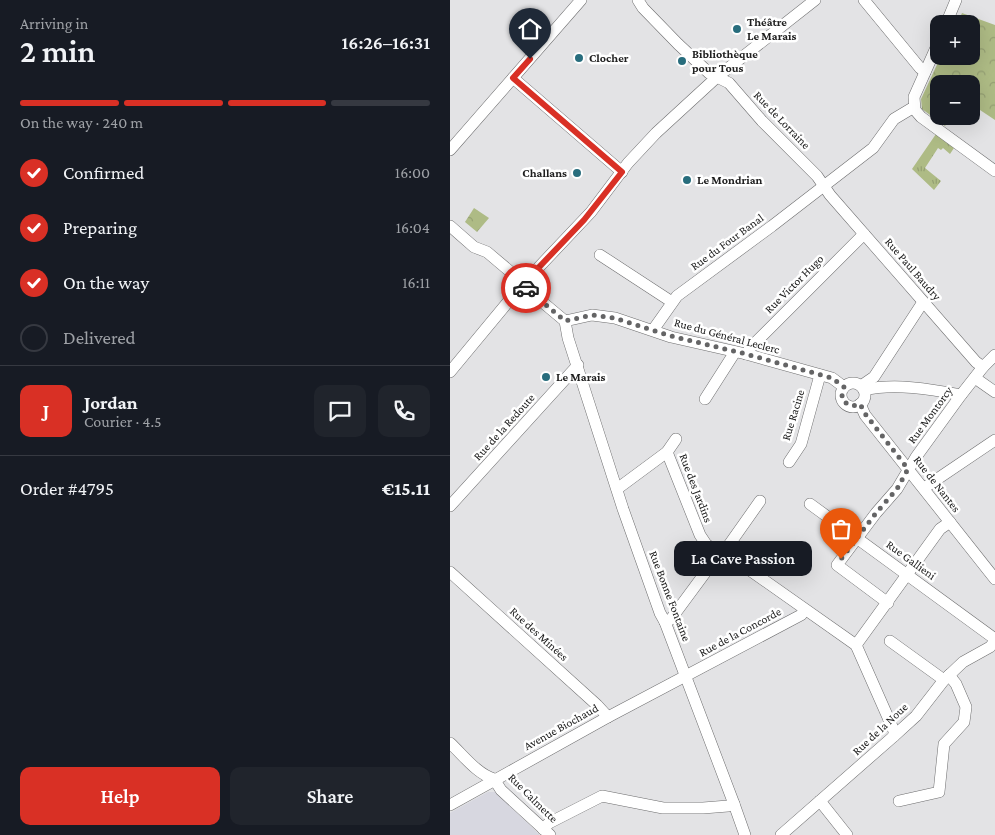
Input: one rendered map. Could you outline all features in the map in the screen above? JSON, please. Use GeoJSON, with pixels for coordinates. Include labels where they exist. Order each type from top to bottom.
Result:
{"type":"FeatureCollection","features":[{"type":"Feature","properties":{"kind":"street"},"geometry":{"type":"LineString","coordinates":[[450,150],[581,0]]}},
{"type":"Feature","properties":{"kind":"street","name":"Rue de Lorraine"},"geometry":{"type":"LineString","coordinates":[[638,0],[643,8],[678,44],[709,73],[729,83],[762,121],[825,186]]}},
{"type":"Feature","properties":{"kind":"street"},"geometry":{"type":"LineString","coordinates":[[450,372],[522,285],[581,223],[628,163],[663,126],[718,76],[815,0]]}},
{"type":"Feature","properties":{"kind":"street"},"geometry":{"type":"LineString","coordinates":[[864,0],[925,72]]}},
{"type":"Feature","properties":{"kind":"street"},"geometry":{"type":"LineString","coordinates":[[950,15],[956,0]]}},
{"type":"Feature","properties":{"kind":"street"},"geometry":{"type":"LineString","coordinates":[[930,61],[914,97],[914,107],[921,117],[995,171]]}},
{"type":"Feature","properties":{"kind":"street"},"geometry":{"type":"LineString","coordinates":[[513,78],[622,172]]}},
{"type":"Feature","properties":{"kind":"street","name":"Rue du Four Banal"},"geometry":{"type":"LineString","coordinates":[[653,330],[676,296],[772,226],[873,148],[894,119],[914,107]]}},
{"type":"Feature","properties":{"kind":"street","name":"Rue Paul Baudry"},"geometry":{"type":"LineString","coordinates":[[825,186],[830,195],[923,302],[976,362],[983,367]]}},
{"type":"Feature","properties":{"kind":"street"},"geometry":{"type":"LineString","coordinates":[[450,226],[474,247],[487,252],[514,274],[522,285],[565,321]]}},
{"type":"Feature","properties":{"kind":"street","name":"Rue Victor Hugo"},"geometry":{"type":"LineString","coordinates":[[705,399],[740,353],[750,348],[864,234]]}},
{"type":"Feature","properties":{"kind":"street"},"geometry":{"type":"LineString","coordinates":[[600,255],[672,302]]}},
{"type":"Feature","properties":{"kind":"street"},"geometry":{"type":"LineString","coordinates":[[862,388],[874,377],[923,302]]}},
{"type":"Feature","properties":{"kind":"street","name":"Rue du Général Leclerc"},"geometry":{"type":"LineString","coordinates":[[565,321],[581,316],[601,315],[671,336],[832,378],[844,387]]}},
{"type":"Feature","properties":{"kind":"street","name":"Rue Bonne Fontaine"},"geometry":{"type":"LineString","coordinates":[[565,321],[568,338],[656,602],[666,622],[745,835]]}},
{"type":"Feature","properties":{"kind":"street","name":"Rue Montorcy"},"geometry":{"type":"LineString","coordinates":[[888,603],[837,565],[876,513],[897,489],[908,469],[961,395],[983,367],[995,356]]}},
{"type":"Feature","properties":{"kind":"street","name":"Rue de la Redoute"},"geometry":{"type":"LineString","coordinates":[[450,506],[578,365]]}},
{"type":"Feature","properties":{"kind":"street","name":"Rue Racine"},"geometry":{"type":"LineString","coordinates":[[789,462],[801,444],[820,375]]}},
{"type":"Feature","properties":{"kind":"street"},"geometry":{"type":"LineString","coordinates":[[975,378],[995,392]]}},
{"type":"Feature","properties":{"kind":"street"},"geometry":{"type":"LineString","coordinates":[[862,388],[864,399],[860,404],[853,406],[844,402],[842,396],[844,387],[851,383],[862,388],[886,386],[942,391],[961,395]]}},
{"type":"Feature","properties":{"kind":"street","name":"Rue de Nantes"},"geometry":{"type":"LineString","coordinates":[[860,404],[866,415],[995,579]]}},
{"type":"Feature","properties":{"kind":"street"},"geometry":{"type":"LineString","coordinates":[[617,489],[667,452],[676,440]]}},
{"type":"Feature","properties":{"kind":"street"},"geometry":{"type":"LineString","coordinates":[[924,488],[995,440]]}},
{"type":"Feature","properties":{"kind":"street","name":"Rue des Jardins"},"geometry":{"type":"LineString","coordinates":[[667,452],[700,535],[706,544],[856,645]]}},
{"type":"Feature","properties":{"kind":"street"},"geometry":{"type":"LineString","coordinates":[[666,622],[671,619],[760,501]]}},
{"type":"Feature","properties":{"kind":"street","name":"Rue Gallieni"},"geometry":{"type":"LineString","coordinates":[[810,504],[995,640]]}},
{"type":"Feature","properties":{"kind":"street"},"geometry":{"type":"LineString","coordinates":[[894,736],[894,731],[856,645],[940,529],[950,522]]}},
{"type":"Feature","properties":{"kind":"street","name":"Rue des Minées"},"geometry":{"type":"LineString","coordinates":[[450,572],[598,705],[608,717]]}},
{"type":"Feature","properties":{"kind":"street","name":"Rue de la Concorde"},"geometry":{"type":"LineString","coordinates":[[686,676],[801,615],[805,610]]}},
{"type":"Feature","properties":{"kind":"street"},"geometry":{"type":"LineString","coordinates":[[890,640],[956,684],[966,707],[964,722],[944,744],[940,792],[899,801]]}},
{"type":"Feature","properties":{"kind":"street","name":"Rue de la Noue"},"geometry":{"type":"LineString","coordinates":[[780,835],[916,716],[947,677],[964,662],[990,647],[995,640]]}},
{"type":"Feature","properties":{"kind":"street","name":"Avenue Biochaud"},"geometry":{"type":"LineString","coordinates":[[450,805],[494,779],[686,676]]}},
{"type":"Feature","properties":{"kind":"street","name":"Rue Calmette"},"geometry":{"type":"LineString","coordinates":[[450,743],[478,769],[494,779],[502,790],[547,832]]}},
{"type":"Feature","properties":{"kind":"street"},"geometry":{"type":"LineString","coordinates":[[547,832],[549,823],[602,796],[663,808],[703,808],[734,804]]}},
{"type":"Feature","properties":{"kind":"street"},"geometry":{"type":"LineString","coordinates":[[820,801],[847,835]]}},
{"type":"Feature","properties":{"kind":"shaded area"},"geometry":{"type":"Polygon","coordinates":[[[488,792],[495,792],[540,835],[450,835],[450,813],[488,792]]]}},
{"type":"Feature","properties":{"kind":"green space"},"geometry":{"type":"Polygon","coordinates":[[[980,20],[995,25],[995,120],[980,110],[980,75],[932,75],[937,65],[980,65],[980,20]]]}},
{"type":"Feature","properties":{"kind":"green space"},"geometry":{"type":"Polygon","coordinates":[[[930,80],[930,115],[922,109],[921,99],[930,80]]]}},
{"type":"Feature","properties":{"kind":"green space"},"geometry":{"type":"Polygon","coordinates":[[[936,134],[954,148],[950,154],[943,148],[941,150],[938,148],[925,168],[941,181],[934,190],[912,169],[936,134]]]}},
{"type":"Feature","properties":{"kind":"green space"},"geometry":{"type":"Polygon","coordinates":[[[474,208],[489,218],[477,232],[465,222],[474,208]]]}},
{"type":"Feature","properties":{"kind":"way so far"},"geometry":{"type":"LineString","coordinates":[[526,288],[565,321],[592,315],[614,318],[671,336],[746,354],[832,378],[844,387],[842,396],[844,402],[850,406],[860,404],[866,415],[908,469],[897,489],[841,559]]}},
{"type":"Feature","properties":{"kind":"place","name":"Théâtre Le Marais"},"geometry":{"type":"Point","coordinates":[737,29]}},
{"type":"Feature","properties":{"kind":"place","name":"Clocher"},"geometry":{"type":"Point","coordinates":[579,58]}},
{"type":"Feature","properties":{"kind":"place","name":"Bibliothèque pour Tous"},"geometry":{"type":"Point","coordinates":[682,61]}},
{"type":"Feature","properties":{"kind":"place","name":"Challans"},"geometry":{"type":"Point","coordinates":[577,173]}},
{"type":"Feature","properties":{"kind":"place","name":"Le Mondrian"},"geometry":{"type":"Point","coordinates":[687,180]}},
{"type":"Feature","properties":{"kind":"place","name":"Le Marais"},"geometry":{"type":"Point","coordinates":[546,377]}},
{"type":"Feature","properties":{"kind":"place","name":"La Cave Passion"},"geometry":{"type":"Point","coordinates":[841,559]}},
{"type":"Feature","properties":{"kind":"route"},"geometry":{"type":"LineString","coordinates":[[526,288],[522,285],[584,220],[622,172],[513,78],[530,59]]}}]}
